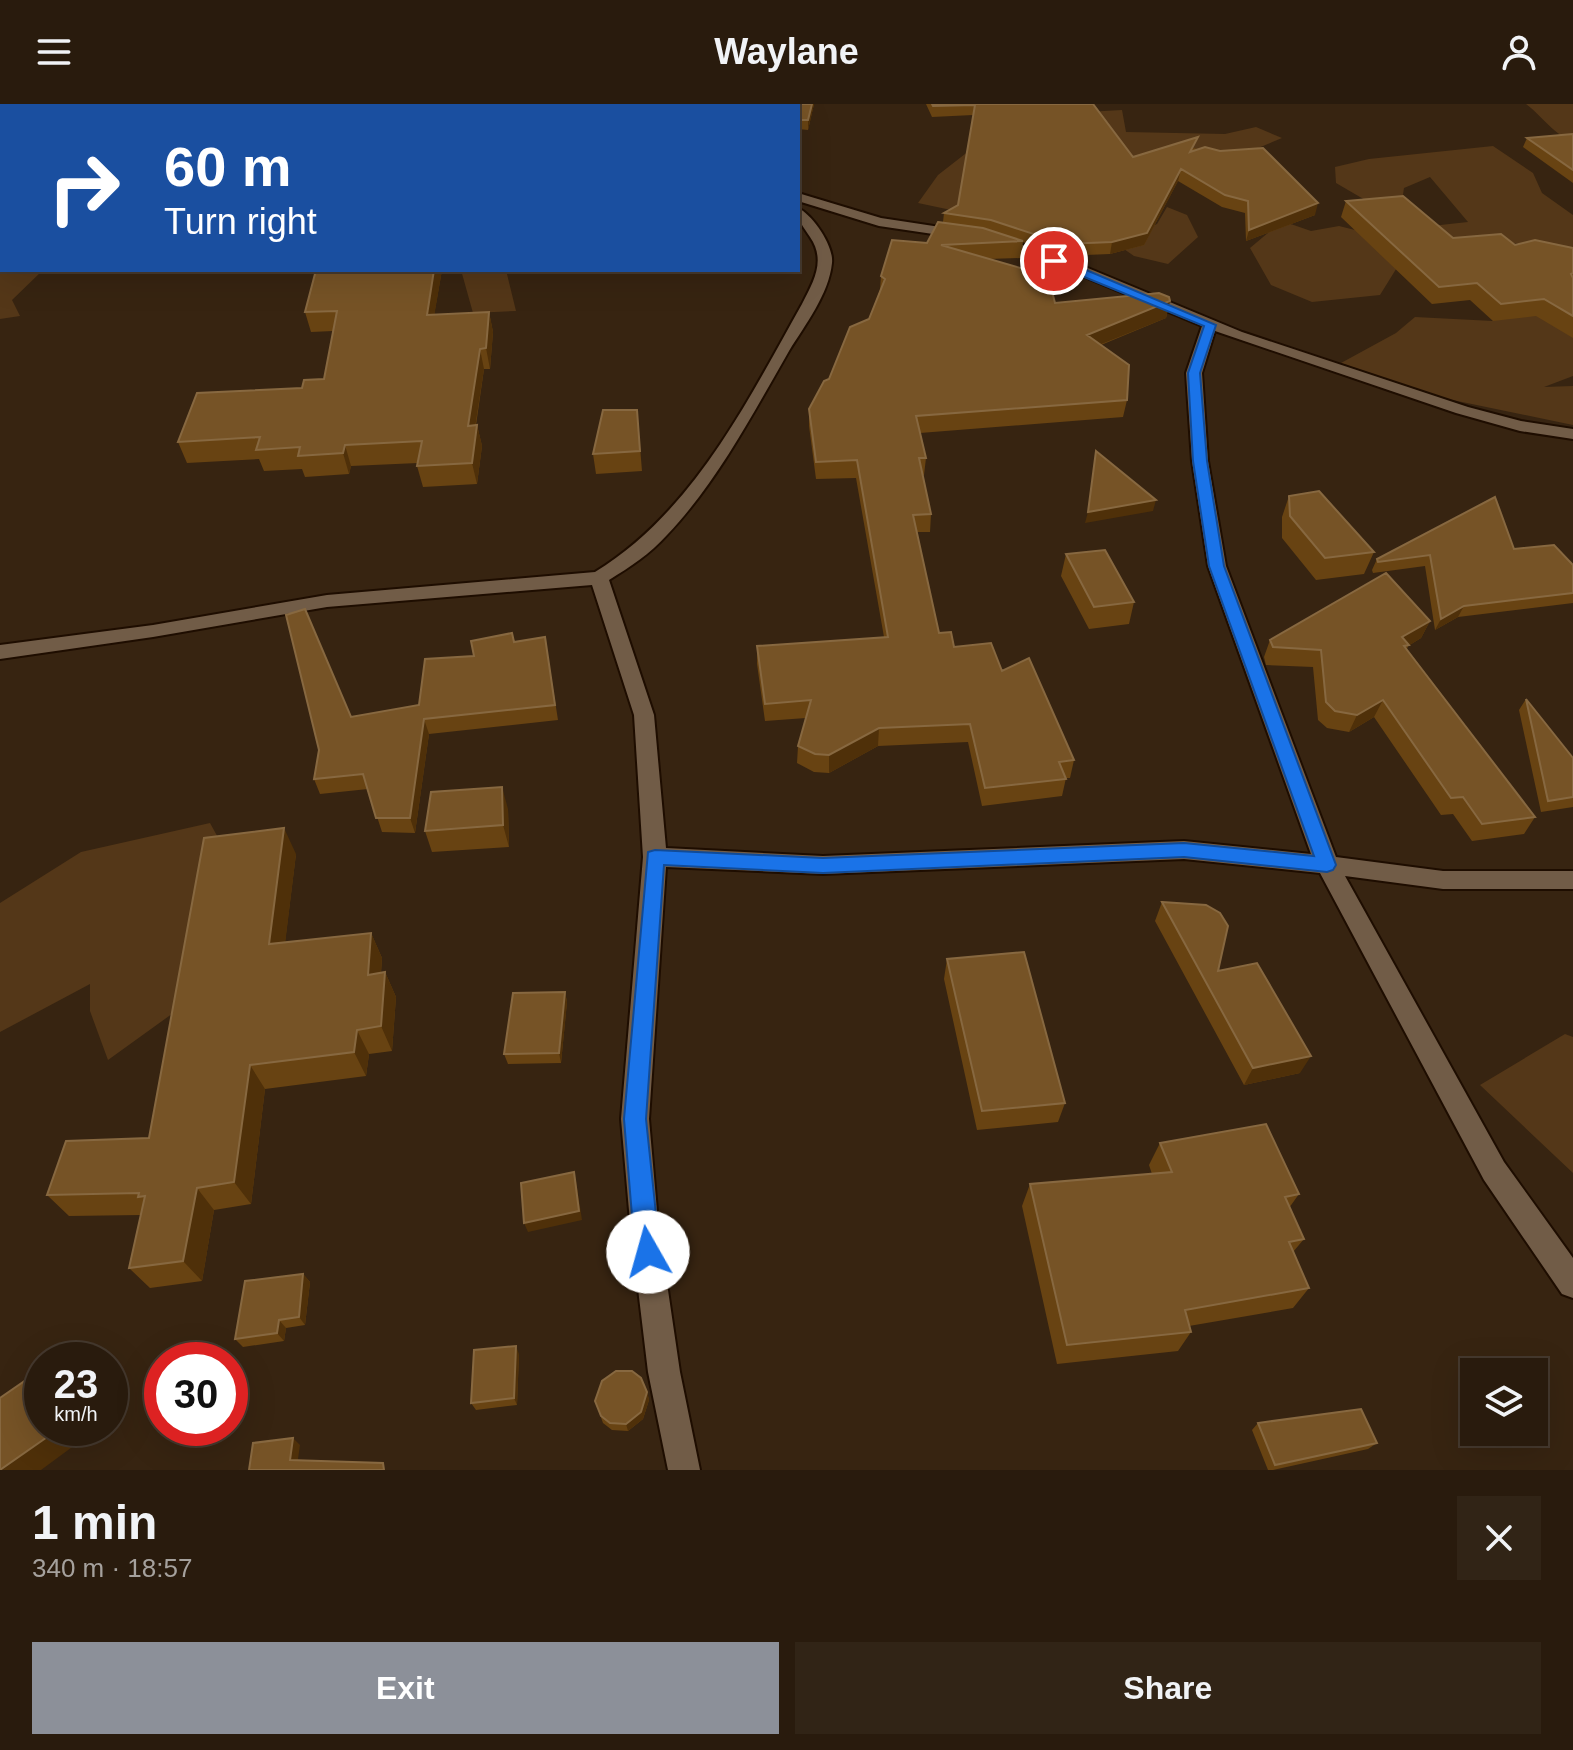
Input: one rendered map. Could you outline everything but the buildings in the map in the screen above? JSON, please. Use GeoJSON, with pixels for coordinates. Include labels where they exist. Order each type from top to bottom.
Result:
{"type":"FeatureCollection","features":[{"type":"Feature","properties":{"kind":"street"},"geometry":{"type":"LineString","coordinates":[[800,198],[894,225],[978,236],[1078,269],[1210,325],[1462,410],[1520,426],[1573,434]]}},
{"type":"Feature","properties":{"kind":"street"},"geometry":{"type":"LineString","coordinates":[[0,652],[153,631],[327,601],[599,578],[628,563],[681,509],[740,426],[803,318],[827,263],[826,253],[800,215]]}},
{"type":"Feature","properties":{"kind":"street"},"geometry":{"type":"LineString","coordinates":[[1210,325],[1194,373],[1200,461],[1217,566],[1327,865],[1494,1171],[1573,1283]]}},
{"type":"Feature","properties":{"kind":"street"},"geometry":{"type":"LineString","coordinates":[[599,578],[644,715],[655,857],[635,1119],[644,1222],[664,1372],[684,1470]]}},
{"type":"Feature","properties":{"kind":"street"},"geometry":{"type":"LineString","coordinates":[[655,857],[823,865],[1184,850],[1443,880],[1573,880]]}},
{"type":"Feature","properties":{"kind":"shaded area"},"geometry":{"type":"Polygon","coordinates":[[[1526,104],[1573,104],[1573,141],[1554,130],[1526,104]]]}},
{"type":"Feature","properties":{"kind":"shaded area"},"geometry":{"type":"Polygon","coordinates":[[[1122,110],[1126,132],[1225,134],[1256,127],[1282,138],[1251,151],[1131,172],[1068,113],[1122,110]]]}},
{"type":"Feature","properties":{"kind":"shaded area"},"geometry":{"type":"Polygon","coordinates":[[[983,140],[970,214],[918,203],[938,175],[983,140]]]}},
{"type":"Feature","properties":{"kind":"shaded area"},"geometry":{"type":"Polygon","coordinates":[[[1493,146],[1533,173],[1542,193],[1573,215],[1573,260],[1520,243],[1406,253],[1380,295],[1312,302],[1271,285],[1250,248],[1282,221],[1311,231],[1339,226],[1367,233],[1468,222],[1430,177],[1404,188],[1402,201],[1372,204],[1336,183],[1335,167],[1369,159],[1493,146]]]}},
{"type":"Feature","properties":{"kind":"shaded area"},"geometry":{"type":"Polygon","coordinates":[[[1167,207],[1187,215],[1198,237],[1168,264],[1134,256],[1098,231],[1138,231],[1157,224],[1167,207]]]}},
{"type":"Feature","properties":{"kind":"shaded area"},"geometry":{"type":"Polygon","coordinates":[[[0,272],[41,272],[12,300],[20,316],[0,319],[0,272]]]}},
{"type":"Feature","properties":{"kind":"shaded area"},"geometry":{"type":"Polygon","coordinates":[[[462,272],[506,272],[516,311],[473,313],[462,272]]]}},
{"type":"Feature","properties":{"kind":"shaded area"},"geometry":{"type":"Polygon","coordinates":[[[1573,294],[1573,376],[1544,387],[1573,386],[1573,425],[1438,397],[1341,363],[1396,333],[1415,317],[1493,321],[1515,309],[1573,294]]]}},
{"type":"Feature","properties":{"kind":"shaded area"},"geometry":{"type":"Polygon","coordinates":[[[210,823],[237,872],[219,980],[108,1060],[90,1011],[90,984],[0,1032],[0,903],[81,852],[210,823]]]}},
{"type":"Feature","properties":{"kind":"shaded area"},"geometry":{"type":"Polygon","coordinates":[[[1565,1034],[1573,1037],[1573,1173],[1480,1085],[1565,1034]]]}},
{"type":"Feature","properties":{"kind":"route"},"geometry":{"type":"LineString","coordinates":[[648,1252],[635,1119],[655,857],[823,865],[1184,850],[1327,865],[1217,566],[1200,461],[1194,373],[1210,325],[1054,261]]}}]}
